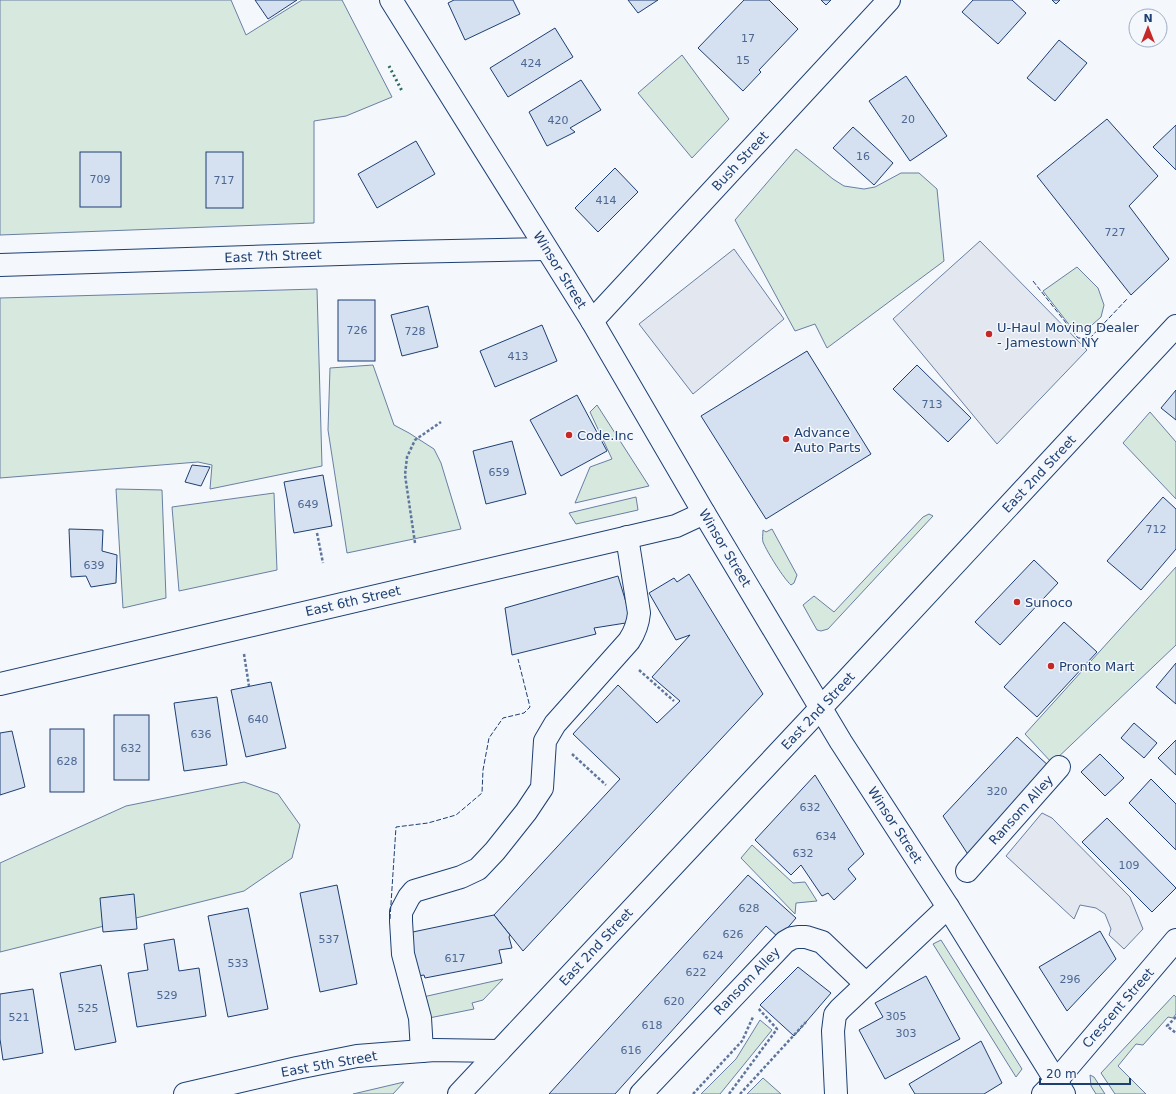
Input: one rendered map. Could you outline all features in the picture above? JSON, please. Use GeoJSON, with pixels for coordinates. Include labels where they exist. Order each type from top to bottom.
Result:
{"type":"FeatureCollection","features":[{"type":"Feature","properties":{"kind":"street","name":"Winsor Street"},"geometry":{"type":"LineString","coordinates":[[391,0],[592,321],[704,513],[841,742],[948,907],[1054,1090]]}},
{"type":"Feature","properties":{"kind":"street","name":"Bush Street"},"geometry":{"type":"LineString","coordinates":[[592,321],[889,0]]}},
{"type":"Feature","properties":{"kind":"street","name":"East 7th Street"},"geometry":{"type":"LineString","coordinates":[[0,266],[404,252],[546,249]]}},
{"type":"Feature","properties":{"kind":"street","name":"East 2nd Street"},"geometry":{"type":"LineString","coordinates":[[459,1094],[1176,326]]}},
{"type":"Feature","properties":{"kind":"street","name":"East 6th Street"},"geometry":{"type":"LineString","coordinates":[[0,684],[676,526],[704,513]]}},
{"type":"Feature","properties":{"kind":"street"},"geometry":{"type":"LineString","coordinates":[[422,1052],[420,1018],[403,954],[401,912],[408,897],[414,891],[461,877],[478,869],[515,826],[542,788],[545,741],[555,724],[629,641],[635,632],[639,613],[627,537]]}},
{"type":"Feature","properties":{"kind":"street","name":"Ransom Alley"},"geometry":{"type":"LineString","coordinates":[[967,871],[1059,767]]}},
{"type":"Feature","properties":{"kind":"street"},"geometry":{"type":"LineString","coordinates":[[836,1094],[833,1031],[835,1015],[948,907]]}},
{"type":"Feature","properties":{"kind":"street","name":"Ransom Alley"},"geometry":{"type":"LineString","coordinates":[[641,1094],[785,942],[792,938],[806,937],[822,942],[866,984]]}},
{"type":"Feature","properties":{"kind":"street","name":"Crescent Street"},"geometry":{"type":"LineString","coordinates":[[1054,1090],[1176,940]]}},
{"type":"Feature","properties":{"kind":"street","name":"East 5th Street"},"geometry":{"type":"LineString","coordinates":[[185,1094],[297,1068],[357,1056],[422,1052],[499,1051]]}},
{"type":"Feature","properties":{"kind":"path"},"geometry":{"type":"LineString","coordinates":[[415,543],[405,475],[407,457],[415,440],[441,422]]}},
{"type":"Feature","properties":{"kind":"path"},"geometry":{"type":"LineString","coordinates":[[317,533],[322,563]]}},
{"type":"Feature","properties":{"kind":"path"},"geometry":{"type":"LineString","coordinates":[[244,653],[249,686]]}},
{"type":"Feature","properties":{"kind":"path"},"geometry":{"type":"LineString","coordinates":[[634,665],[674,701]]}},
{"type":"Feature","properties":{"kind":"path"},"geometry":{"type":"LineString","coordinates":[[693,1094],[742,1042],[757,1008],[777,1029],[729,1094]]}},
{"type":"Feature","properties":{"kind":"path"},"geometry":{"type":"LineString","coordinates":[[1176,1017],[1168,1026],[1176,1033]]}},
{"type":"Feature","properties":{"kind":"path"},"geometry":{"type":"LineString","coordinates":[[740,1094],[791,1038]]}},
{"type":"Feature","properties":{"kind":"shaded area"},"geometry":{"type":"Polygon","coordinates":[[[0,0],[231,0],[246,35],[302,0],[342,0],[392,97],[346,116],[314,121],[314,223],[0,235],[0,0]]]}},
{"type":"Feature","properties":{"kind":"shaded area"},"geometry":{"type":"Polygon","coordinates":[[[682,55],[729,119],[692,158],[638,93],[682,55]]]}},
{"type":"Feature","properties":{"kind":"shaded area"},"geometry":{"type":"Polygon","coordinates":[[[796,149],[844,186],[864,189],[875,187],[901,173],[919,173],[937,189],[944,261],[827,348],[815,324],[795,331],[735,220],[796,149]]]}},
{"type":"Feature","properties":{"kind":"shaded area","name":"U-Haul Moving Dealer - Jamestown NY"},"geometry":{"type":"Polygon","coordinates":[[[980,241],[1087,350],[997,444],[893,319],[980,241]]]}},
{"type":"Feature","properties":{"kind":"shaded area"},"geometry":{"type":"Polygon","coordinates":[[[734,249],[784,319],[693,394],[639,324],[734,249]]]}},
{"type":"Feature","properties":{"kind":"shaded area"},"geometry":{"type":"Polygon","coordinates":[[[1077,267],[1098,288],[1104,305],[1101,317],[1084,332],[1074,331],[1043,291],[1077,267]]]}},
{"type":"Feature","properties":{"kind":"shaded area"},"geometry":{"type":"Polygon","coordinates":[[[317,289],[322,466],[210,489],[212,465],[198,462],[0,478],[0,298],[317,289]]]}},
{"type":"Feature","properties":{"kind":"shaded area"},"geometry":{"type":"Polygon","coordinates":[[[373,365],[394,425],[434,449],[441,463],[461,529],[347,553],[328,430],[330,368],[373,365]]]}},
{"type":"Feature","properties":{"kind":"shaded area"},"geometry":{"type":"Polygon","coordinates":[[[597,405],[649,486],[575,503],[590,467],[612,459],[590,412],[597,405]]]}},
{"type":"Feature","properties":{"kind":"shaded area"},"geometry":{"type":"Polygon","coordinates":[[[1150,412],[1176,442],[1176,499],[1123,443],[1150,412]]]}},
{"type":"Feature","properties":{"kind":"shaded area"},"geometry":{"type":"Polygon","coordinates":[[[116,489],[162,490],[166,598],[123,608],[116,489]]]}},
{"type":"Feature","properties":{"kind":"shaded area"},"geometry":{"type":"Polygon","coordinates":[[[274,493],[277,570],[179,591],[172,507],[274,493]]]}},
{"type":"Feature","properties":{"kind":"shaded area"},"geometry":{"type":"Polygon","coordinates":[[[636,497],[638,510],[576,524],[569,513],[636,497]]]}},
{"type":"Feature","properties":{"kind":"shaded area"},"geometry":{"type":"Polygon","coordinates":[[[929,514],[933,516],[828,629],[821,631],[817,630],[803,605],[814,596],[834,612],[923,517],[929,514]]]}},
{"type":"Feature","properties":{"kind":"shaded area"},"geometry":{"type":"Polygon","coordinates":[[[772,529],[797,575],[794,583],[791,585],[776,565],[763,542],[763,530],[766,532],[772,529]]]}},
{"type":"Feature","properties":{"kind":"shaded area"},"geometry":{"type":"Polygon","coordinates":[[[1176,567],[1176,645],[1052,763],[1025,734],[1176,567]]]}},
{"type":"Feature","properties":{"kind":"shaded area"},"geometry":{"type":"Polygon","coordinates":[[[244,782],[278,794],[300,825],[292,858],[244,891],[0,952],[0,863],[126,806],[244,782]]]}},
{"type":"Feature","properties":{"kind":"shaded area"},"geometry":{"type":"Polygon","coordinates":[[[1042,813],[1052,818],[1130,897],[1143,929],[1124,949],[1109,935],[1111,929],[1105,914],[1096,908],[1080,905],[1074,919],[1006,856],[1042,813]]]}},
{"type":"Feature","properties":{"kind":"shaded area"},"geometry":{"type":"Polygon","coordinates":[[[752,845],[793,883],[805,882],[817,901],[796,903],[795,914],[741,858],[752,845]]]}},
{"type":"Feature","properties":{"kind":"shaded area"},"geometry":{"type":"Polygon","coordinates":[[[941,940],[1022,1069],[1016,1077],[933,944],[941,940]]]}},
{"type":"Feature","properties":{"kind":"shaded area"},"geometry":{"type":"Polygon","coordinates":[[[503,979],[483,1000],[472,1003],[474,1009],[429,1018],[423,997],[503,979]]]}},
{"type":"Feature","properties":{"kind":"shaded area"},"geometry":{"type":"Polygon","coordinates":[[[1174,995],[1176,997],[1176,1014],[1173,1018],[1168,1017],[1143,1045],[1136,1044],[1118,1066],[1146,1094],[1115,1094],[1101,1073],[1174,995]]]}},
{"type":"Feature","properties":{"kind":"shaded area"},"geometry":{"type":"Polygon","coordinates":[[[760,1020],[772,1030],[720,1094],[701,1094],[736,1059],[760,1020]]]}},
{"type":"Feature","properties":{"kind":"shaded area"},"geometry":{"type":"Polygon","coordinates":[[[1090,1075],[1094,1077],[1105,1094],[1096,1094],[1091,1086],[1090,1075]]]}},
{"type":"Feature","properties":{"kind":"shaded area"},"geometry":{"type":"Polygon","coordinates":[[[763,1078],[781,1094],[747,1094],[763,1078]]]}},
{"type":"Feature","properties":{"kind":"shaded area"},"geometry":{"type":"Polygon","coordinates":[[[404,1082],[393,1094],[353,1094],[404,1082]]]}},
{"type":"Feature","properties":{"kind":"building"},"geometry":{"type":"Polygon","coordinates":[[[255,0],[297,0],[268,19],[255,0]]]}},
{"type":"Feature","properties":{"kind":"building"},"geometry":{"type":"Polygon","coordinates":[[[454,0],[513,0],[520,14],[465,40],[448,3],[454,0]]]}},
{"type":"Feature","properties":{"kind":"building"},"geometry":{"type":"Polygon","coordinates":[[[628,0],[658,0],[638,13],[628,0]]]}},
{"type":"Feature","properties":{"kind":"building"},"geometry":{"type":"Polygon","coordinates":[[[744,0],[769,0],[798,29],[759,70],[761,72],[743,91],[698,48],[744,0]]]}},
{"type":"Feature","properties":{"kind":"building"},"geometry":{"type":"Polygon","coordinates":[[[821,0],[831,0],[826,5],[821,0]]]}},
{"type":"Feature","properties":{"kind":"building"},"geometry":{"type":"Polygon","coordinates":[[[973,0],[1012,0],[1026,13],[998,44],[962,12],[973,0]]]}},
{"type":"Feature","properties":{"kind":"building"},"geometry":{"type":"Polygon","coordinates":[[[1052,0],[1060,0],[1056,4],[1052,0]]]}},
{"type":"Feature","properties":{"kind":"building"},"geometry":{"type":"Polygon","coordinates":[[[555,28],[573,57],[508,97],[490,68],[555,28]]]}},
{"type":"Feature","properties":{"kind":"building"},"geometry":{"type":"Polygon","coordinates":[[[1059,40],[1087,63],[1055,101],[1027,78],[1059,40]]]}},
{"type":"Feature","properties":{"kind":"building"},"geometry":{"type":"Polygon","coordinates":[[[906,76],[947,136],[910,161],[869,101],[906,76]]]}},
{"type":"Feature","properties":{"kind":"building"},"geometry":{"type":"Polygon","coordinates":[[[581,80],[601,110],[570,128],[575,132],[547,146],[529,112],[581,80]]]}},
{"type":"Feature","properties":{"kind":"building"},"geometry":{"type":"Polygon","coordinates":[[[1107,119],[1158,176],[1129,206],[1169,259],[1131,295],[1037,176],[1107,119]]]}},
{"type":"Feature","properties":{"kind":"building"},"geometry":{"type":"Polygon","coordinates":[[[1176,125],[1176,170],[1153,147],[1176,125]]]}},
{"type":"Feature","properties":{"kind":"building"},"geometry":{"type":"Polygon","coordinates":[[[853,127],[893,163],[874,185],[833,148],[853,127]]]}},
{"type":"Feature","properties":{"kind":"building"},"geometry":{"type":"Polygon","coordinates":[[[416,141],[435,174],[377,208],[358,174],[416,141]]]}},
{"type":"Feature","properties":{"kind":"building"},"geometry":{"type":"Polygon","coordinates":[[[80,152],[121,152],[121,207],[80,207],[80,152]]]}},
{"type":"Feature","properties":{"kind":"building"},"geometry":{"type":"Polygon","coordinates":[[[206,152],[243,152],[243,208],[206,208],[206,152]]]}},
{"type":"Feature","properties":{"kind":"building"},"geometry":{"type":"Polygon","coordinates":[[[615,168],[638,192],[598,232],[575,208],[615,168]]]}},
{"type":"Feature","properties":{"kind":"building"},"geometry":{"type":"Polygon","coordinates":[[[338,300],[375,300],[375,361],[338,361],[338,300]]]}},
{"type":"Feature","properties":{"kind":"building"},"geometry":{"type":"Polygon","coordinates":[[[428,306],[438,347],[402,356],[391,315],[428,306]]]}},
{"type":"Feature","properties":{"kind":"building"},"geometry":{"type":"Polygon","coordinates":[[[542,325],[557,361],[495,387],[480,351],[542,325]]]}},
{"type":"Feature","properties":{"kind":"building"},"geometry":{"type":"Polygon","coordinates":[[[807,351],[871,454],[766,519],[701,416],[807,351]]]}},
{"type":"Feature","properties":{"kind":"building"},"geometry":{"type":"Polygon","coordinates":[[[917,365],[971,418],[948,442],[893,389],[917,365]]]}},
{"type":"Feature","properties":{"kind":"building"},"geometry":{"type":"Polygon","coordinates":[[[1176,390],[1176,420],[1161,408],[1176,390]]]}},
{"type":"Feature","properties":{"kind":"building","name":"Code.Inc"},"geometry":{"type":"Polygon","coordinates":[[[577,395],[607,451],[561,476],[530,420],[577,395]]]}},
{"type":"Feature","properties":{"kind":"building"},"geometry":{"type":"Polygon","coordinates":[[[512,441],[526,494],[486,504],[473,451],[512,441]]]}},
{"type":"Feature","properties":{"kind":"building"},"geometry":{"type":"Polygon","coordinates":[[[192,465],[210,467],[201,486],[185,482],[192,465]]]}},
{"type":"Feature","properties":{"kind":"building"},"geometry":{"type":"Polygon","coordinates":[[[323,475],[332,526],[294,533],[284,482],[323,475]]]}},
{"type":"Feature","properties":{"kind":"building"},"geometry":{"type":"Polygon","coordinates":[[[1163,497],[1176,509],[1176,549],[1141,590],[1107,561],[1163,497]]]}},
{"type":"Feature","properties":{"kind":"building"},"geometry":{"type":"Polygon","coordinates":[[[69,529],[103,530],[102,551],[117,555],[116,583],[91,587],[86,576],[71,577],[69,529]]]}},
{"type":"Feature","properties":{"kind":"building"},"geometry":{"type":"Polygon","coordinates":[[[1034,560],[1058,583],[1000,645],[975,622],[1034,560]]]}},
{"type":"Feature","properties":{"kind":"building"},"geometry":{"type":"Polygon","coordinates":[[[689,574],[763,694],[523,951],[494,915],[620,779],[573,734],[618,685],[657,723],[680,701],[652,677],[690,635],[676,640],[649,593],[674,578],[677,582],[689,574]]]}},
{"type":"Feature","properties":{"kind":"building"},"geometry":{"type":"Polygon","coordinates":[[[618,576],[632,622],[594,628],[596,634],[512,655],[505,608],[618,576]]]}},
{"type":"Feature","properties":{"kind":"building"},"geometry":{"type":"Polygon","coordinates":[[[1064,622],[1097,652],[1037,717],[1004,687],[1064,622]]]}},
{"type":"Feature","properties":{"kind":"building"},"geometry":{"type":"Polygon","coordinates":[[[1176,663],[1176,704],[1156,687],[1176,663]]]}},
{"type":"Feature","properties":{"kind":"building"},"geometry":{"type":"Polygon","coordinates":[[[271,682],[286,748],[246,757],[231,690],[271,682]]]}},
{"type":"Feature","properties":{"kind":"building"},"geometry":{"type":"Polygon","coordinates":[[[217,697],[227,765],[184,771],[174,703],[217,697]]]}},
{"type":"Feature","properties":{"kind":"building"},"geometry":{"type":"Polygon","coordinates":[[[114,715],[149,715],[149,780],[114,780],[114,715]]]}},
{"type":"Feature","properties":{"kind":"building"},"geometry":{"type":"Polygon","coordinates":[[[1134,723],[1157,743],[1144,758],[1121,738],[1134,723]]]}},
{"type":"Feature","properties":{"kind":"building"},"geometry":{"type":"Polygon","coordinates":[[[50,729],[84,729],[84,792],[50,792],[50,729]]]}},
{"type":"Feature","properties":{"kind":"building"},"geometry":{"type":"Polygon","coordinates":[[[12,731],[25,787],[0,795],[0,733],[12,731]]]}},
{"type":"Feature","properties":{"kind":"building"},"geometry":{"type":"Polygon","coordinates":[[[1017,737],[1050,767],[969,856],[943,816],[1017,737]]]}},
{"type":"Feature","properties":{"kind":"building"},"geometry":{"type":"Polygon","coordinates":[[[1176,740],[1176,775],[1158,758],[1176,740]]]}},
{"type":"Feature","properties":{"kind":"building"},"geometry":{"type":"Polygon","coordinates":[[[1100,754],[1124,778],[1105,796],[1081,772],[1100,754]]]}},
{"type":"Feature","properties":{"kind":"building"},"geometry":{"type":"Polygon","coordinates":[[[815,775],[864,854],[848,869],[856,879],[834,900],[828,893],[822,896],[801,865],[791,875],[755,840],[815,775]]]}},
{"type":"Feature","properties":{"kind":"building"},"geometry":{"type":"Polygon","coordinates":[[[1151,779],[1176,804],[1176,850],[1129,803],[1151,779]]]}},
{"type":"Feature","properties":{"kind":"building"},"geometry":{"type":"Polygon","coordinates":[[[1107,818],[1176,888],[1152,912],[1082,842],[1107,818]]]}},
{"type":"Feature","properties":{"kind":"building"},"geometry":{"type":"Polygon","coordinates":[[[748,875],[796,918],[779,938],[766,926],[615,1094],[549,1094],[748,875]]]}},
{"type":"Feature","properties":{"kind":"building"},"geometry":{"type":"Polygon","coordinates":[[[337,885],[357,984],[320,992],[300,893],[337,885]]]}},
{"type":"Feature","properties":{"kind":"building"},"geometry":{"type":"Polygon","coordinates":[[[134,894],[137,929],[103,932],[100,898],[134,894]]]}},
{"type":"Feature","properties":{"kind":"building"},"geometry":{"type":"Polygon","coordinates":[[[248,908],[268,1009],[228,1017],[208,916],[248,908]]]}},
{"type":"Feature","properties":{"kind":"building"},"geometry":{"type":"Polygon","coordinates":[[[494,915],[510,935],[509,937],[512,948],[499,950],[502,963],[425,978],[424,975],[418,976],[408,933],[494,915]]]}},
{"type":"Feature","properties":{"kind":"building"},"geometry":{"type":"Polygon","coordinates":[[[1100,931],[1116,959],[1067,1011],[1039,967],[1100,931]]]}},
{"type":"Feature","properties":{"kind":"building"},"geometry":{"type":"Polygon","coordinates":[[[174,939],[179,971],[199,968],[206,1016],[137,1027],[128,973],[148,970],[144,944],[174,939]]]}},
{"type":"Feature","properties":{"kind":"building"},"geometry":{"type":"Polygon","coordinates":[[[101,965],[116,1042],[75,1050],[60,973],[101,965]]]}},
{"type":"Feature","properties":{"kind":"building"},"geometry":{"type":"Polygon","coordinates":[[[798,967],[831,993],[794,1036],[760,1005],[798,967]]]}},
{"type":"Feature","properties":{"kind":"building"},"geometry":{"type":"Polygon","coordinates":[[[926,976],[960,1039],[885,1079],[859,1030],[883,1017],[875,1003],[926,976]]]}},
{"type":"Feature","properties":{"kind":"building"},"geometry":{"type":"Polygon","coordinates":[[[33,989],[43,1053],[3,1060],[0,1039],[0,994],[33,989]]]}},
{"type":"Feature","properties":{"kind":"building"},"geometry":{"type":"Polygon","coordinates":[[[981,1041],[1002,1083],[984,1094],[915,1094],[909,1084],[981,1041]]]}},
{"type":"Feature","properties":{"kind":"hedge"},"geometry":{"type":"LineString","coordinates":[[389,66],[402,91]]}},
{"type":"Feature","properties":{"kind":"fence"},"geometry":{"type":"LineString","coordinates":[[1033,281],[1078,338],[1090,338],[1128,298]]}},
{"type":"Feature","properties":{"kind":"fence"},"geometry":{"type":"LineString","coordinates":[[390,919],[396,827],[428,823],[456,815],[482,793],[483,770],[489,738],[503,718],[524,713],[530,707],[518,659]]}},
{"type":"Feature","properties":{"kind":"place","name":"U-Haul Moving Dealer - Jamestown NY"},"geometry":{"type":"Point","coordinates":[989,334]}},
{"type":"Feature","properties":{"kind":"place","name":"Code.Inc"},"geometry":{"type":"Point","coordinates":[569,435]}},
{"type":"Feature","properties":{"kind":"place","name":"Advance Auto Parts"},"geometry":{"type":"Point","coordinates":[786,439]}},
{"type":"Feature","properties":{"kind":"place","name":"Sunoco"},"geometry":{"type":"Point","coordinates":[1017,602]}},
{"type":"Feature","properties":{"kind":"place","name":"Pronto Mart"},"geometry":{"type":"Point","coordinates":[1051,666]}}]}
